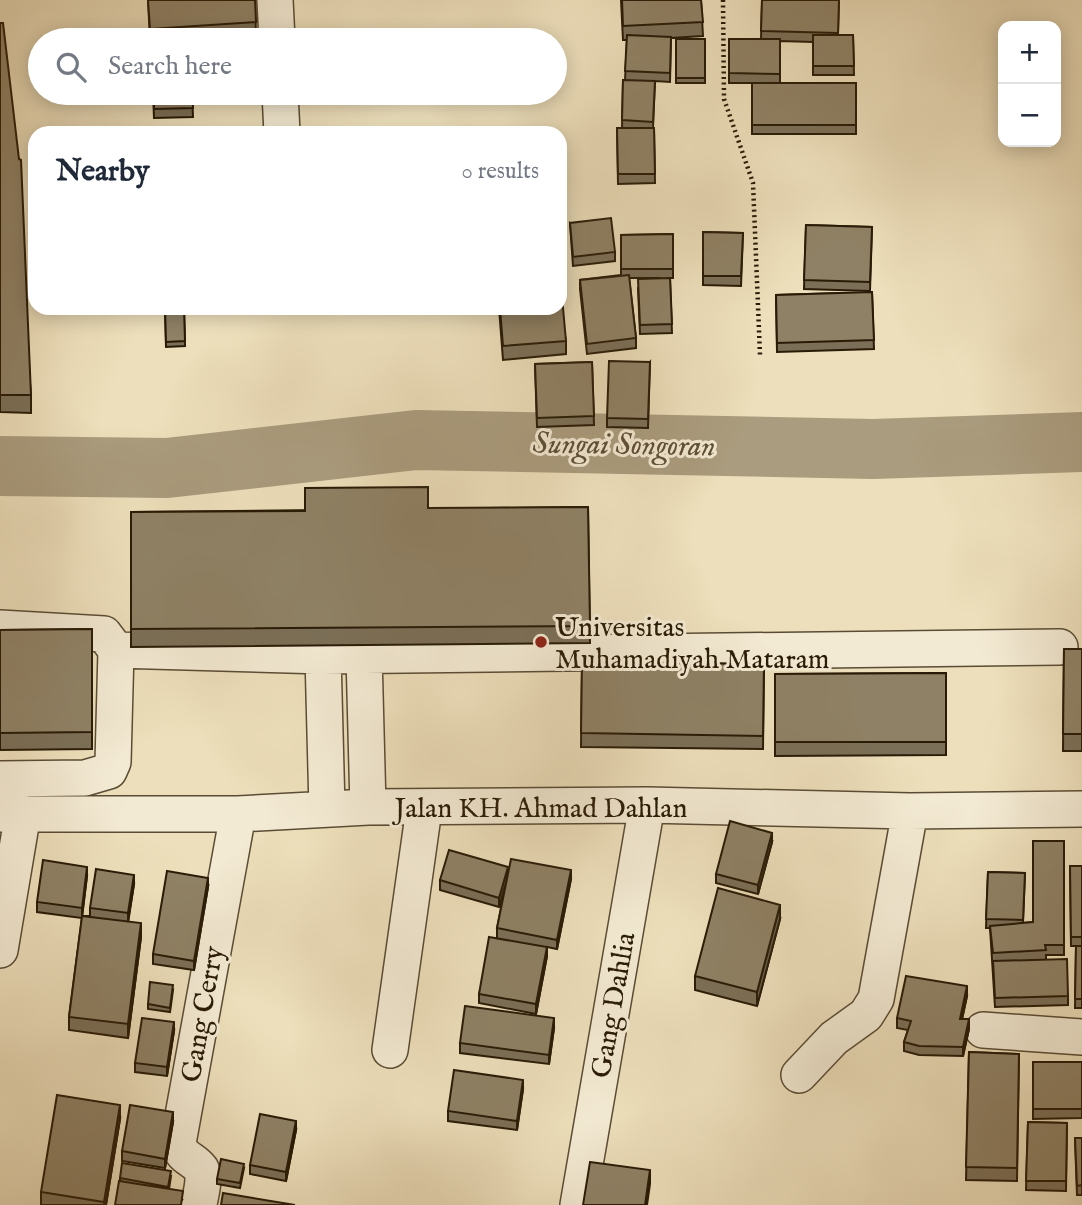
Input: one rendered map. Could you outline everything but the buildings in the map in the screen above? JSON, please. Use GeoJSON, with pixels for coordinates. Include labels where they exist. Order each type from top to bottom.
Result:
{"type":"FeatureCollection","features":[{"type":"Feature","properties":{"kind":"street"},"geometry":{"type":"LineString","coordinates":[[275,0],[276,28]]}},
{"type":"Feature","properties":{"kind":"street"},"geometry":{"type":"LineString","coordinates":[[281,105],[282,126]]}},
{"type":"Feature","properties":{"kind":"street"},"geometry":{"type":"LineString","coordinates":[[0,628],[104,634],[116,650],[113,762],[109,771],[85,778],[0,779]]}},
{"type":"Feature","properties":{"kind":"street"},"geometry":{"type":"LineString","coordinates":[[116,650],[323,656],[1060,647]]}},
{"type":"Feature","properties":{"kind":"street"},"geometry":{"type":"LineString","coordinates":[[364,655],[368,807]]}},
{"type":"Feature","properties":{"kind":"street"},"geometry":{"type":"LineString","coordinates":[[323,656],[327,809]]}},
{"type":"Feature","properties":{"kind":"street","name":"Jalan KH. Ahmad Dahlan"},"geometry":{"type":"LineString","coordinates":[[11,814],[238,814],[368,807],[424,809],[647,805],[909,811],[1082,809]]}},
{"type":"Feature","properties":{"kind":"street","name":"Gang Dahlia"},"geometry":{"type":"LineString","coordinates":[[578,1205],[647,805]]}},
{"type":"Feature","properties":{"kind":"street"},"geometry":{"type":"LineString","coordinates":[[390,1050],[424,809]]}},
{"type":"Feature","properties":{"kind":"street"},"geometry":{"type":"LineString","coordinates":[[799,1075],[834,1038],[866,1015],[876,999],[909,811]]}},
{"type":"Feature","properties":{"kind":"street"},"geometry":{"type":"LineString","coordinates":[[0,950],[11,814]]}},
{"type":"Feature","properties":{"kind":"street","name":"Gang Cerry"},"geometry":{"type":"LineString","coordinates":[[199,1205],[203,1179],[201,1170],[181,1154],[178,1143],[238,814]]}},
{"type":"Feature","properties":{"kind":"street"},"geometry":{"type":"LineString","coordinates":[[983,1030],[1082,1037]]}},
{"type":"Feature","properties":{"kind":"path"},"geometry":{"type":"LineString","coordinates":[[723,0],[724,99],[753,183],[760,355]]}},
{"type":"Feature","properties":{"kind":"waterway","name":"Sungai Songoran"},"geometry":{"type":"LineString","coordinates":[[0,466],[167,468],[416,440],[873,449],[1082,442]]}},
{"type":"Feature","properties":{"kind":"place","name":"Universitas Muhamadiyah Mataram"},"geometry":{"type":"Point","coordinates":[541,642]}}]}
